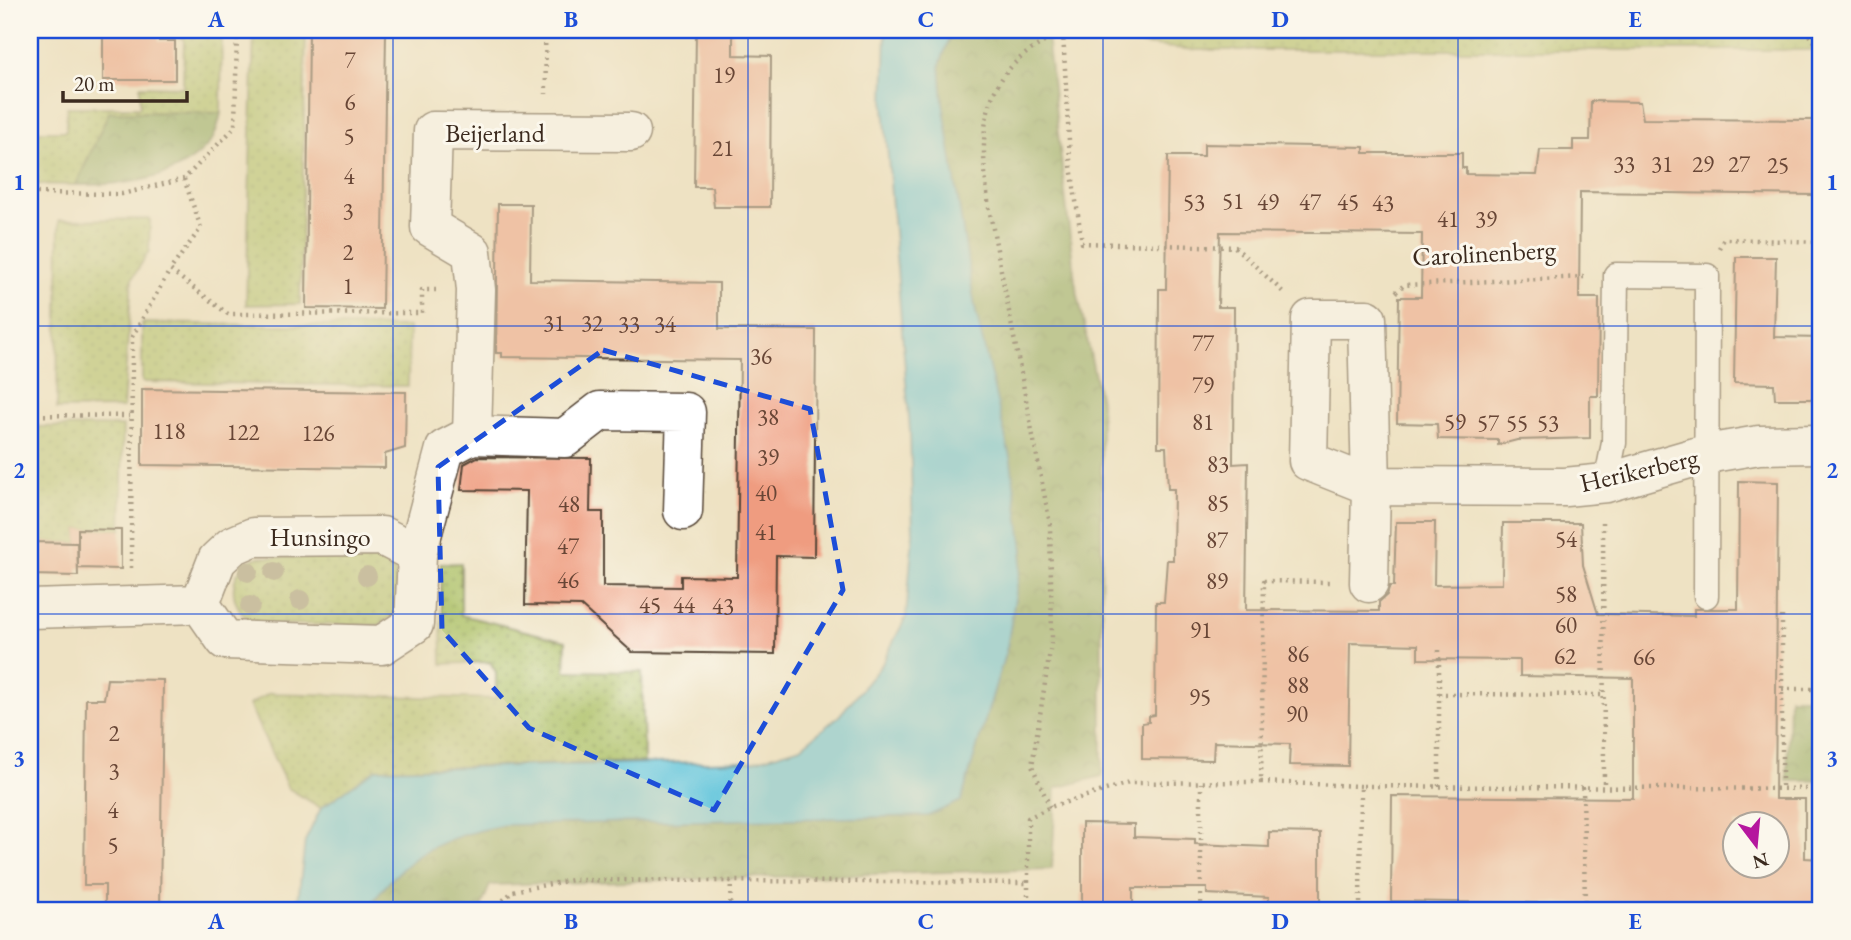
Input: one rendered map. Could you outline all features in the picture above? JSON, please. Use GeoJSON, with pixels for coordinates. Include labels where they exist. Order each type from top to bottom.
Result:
{"type":"FeatureCollection","features":[{"type":"Feature","properties":{"kind":"street","name":"Beijerland"},"geometry":{"type":"LineString","coordinates":[[472,435],[475,290],[472,252],[430,227],[433,131],[631,132]]}},
{"type":"Feature","properties":{"kind":"street"},"geometry":{"type":"LineString","coordinates":[[1311,319],[1367,318],[1370,583]]}},
{"type":"Feature","properties":{"kind":"street","name":"Herikerberg"},"geometry":{"type":"LineString","coordinates":[[1311,319],[1308,461],[1371,486],[1565,487],[1606,483],[1706,454],[1759,444],[1821,444]]}},
{"type":"Feature","properties":{"kind":"street"},"geometry":{"type":"LineString","coordinates":[[30,609],[200,604],[225,640],[382,645],[414,624],[417,554],[445,449],[472,435],[565,438],[600,411],[687,412],[683,511]]}},
{"type":"Feature","properties":{"kind":"street","name":"Hunsingo"},"geometry":{"type":"LineString","coordinates":[[200,604],[216,560],[232,545],[253,537],[382,536],[417,554]]}},
{"type":"Feature","properties":{"kind":"lane"},"geometry":{"type":"LineString","coordinates":[[1606,483],[1614,443],[1616,275],[1707,276],[1706,596]]}},
{"type":"Feature","properties":{"kind":"path"},"geometry":{"type":"LineString","coordinates":[[30,193],[122,194],[184,179],[235,127],[237,30]]}},
{"type":"Feature","properties":{"kind":"path"},"geometry":{"type":"LineString","coordinates":[[545,30],[547,133]]}},
{"type":"Feature","properties":{"kind":"path"},"geometry":{"type":"LineString","coordinates":[[1804,30],[1821,48]]}},
{"type":"Feature","properties":{"kind":"path"},"geometry":{"type":"LineString","coordinates":[[1050,807],[1032,766],[1052,638],[1051,524],[982,158],[984,121],[1007,71],[1040,42],[1063,31],[1070,159],[1082,243],[1235,247],[1311,319]]}},
{"type":"Feature","properties":{"kind":"path"},"geometry":{"type":"LineString","coordinates":[[131,608],[132,337],[170,270],[201,228],[184,179]]}},
{"type":"Feature","properties":{"kind":"path"},"geometry":{"type":"LineString","coordinates":[[1707,276],[1724,239],[1821,242]]}},
{"type":"Feature","properties":{"kind":"path"},"geometry":{"type":"LineString","coordinates":[[170,270],[228,314],[422,313],[422,290],[475,290]]}},
{"type":"Feature","properties":{"kind":"path","name":"Carolinenberg"},"geometry":{"type":"LineString","coordinates":[[1367,318],[1404,285],[1616,275]]}},
{"type":"Feature","properties":{"kind":"path"},"geometry":{"type":"LineString","coordinates":[[30,415],[132,416]]}},
{"type":"Feature","properties":{"kind":"path"},"geometry":{"type":"LineString","coordinates":[[1604,787],[1606,695],[1602,509],[1606,483]]}},
{"type":"Feature","properties":{"kind":"path"},"geometry":{"type":"LineString","coordinates":[[1261,782],[1264,581],[1370,583]]}},
{"type":"Feature","properties":{"kind":"path"},"geometry":{"type":"LineString","coordinates":[[1782,616],[1782,789]]}},
{"type":"Feature","properties":{"kind":"path"},"geometry":{"type":"LineString","coordinates":[[1439,648],[1439,786]]}},
{"type":"Feature","properties":{"kind":"path"},"geometry":{"type":"LineString","coordinates":[[1782,689],[1821,689]]}},
{"type":"Feature","properties":{"kind":"path"},"geometry":{"type":"LineString","coordinates":[[1439,694],[1606,695]]}},
{"type":"Feature","properties":{"kind":"path"},"geometry":{"type":"LineString","coordinates":[[1028,910],[1028,818],[1050,807],[1129,783],[1261,782],[1361,786],[1821,789]]}},
{"type":"Feature","properties":{"kind":"path"},"geometry":{"type":"LineString","coordinates":[[1200,910],[1201,783]]}},
{"type":"Feature","properties":{"kind":"path"},"geometry":{"type":"LineString","coordinates":[[1360,910],[1361,786]]}},
{"type":"Feature","properties":{"kind":"path"},"geometry":{"type":"LineString","coordinates":[[1583,787],[1585,910]]}},
{"type":"Feature","properties":{"kind":"path"},"geometry":{"type":"LineString","coordinates":[[493,910],[513,891],[572,880],[1028,883]]}},
{"type":"Feature","properties":{"kind":"path"},"geometry":{"type":"LineString","coordinates":[[730,910],[731,881]]}},
{"type":"Feature","properties":{"kind":"highlighted area"},"geometry":{"type":"Polygon","coordinates":[[[603,350],[810,409],[843,590],[714,810],[529,728],[442,630],[438,467],[603,350]]]}},
{"type":"Feature","properties":{"kind":"green space"},"geometry":{"type":"Polygon","coordinates":[[[163,30],[222,30],[221,113],[110,112],[76,185],[30,184],[30,131],[66,131],[67,107],[140,107],[140,86],[183,87],[184,38],[163,36],[163,30]]]}},
{"type":"Feature","properties":{"kind":"green space"},"geometry":{"type":"Polygon","coordinates":[[[254,30],[306,30],[300,304],[246,305],[254,30]]]}},
{"type":"Feature","properties":{"kind":"green space"},"geometry":{"type":"Polygon","coordinates":[[[952,30],[1044,30],[1047,36],[1075,281],[1101,405],[1102,776],[1056,788],[1052,869],[490,885],[480,910],[367,910],[396,875],[425,851],[460,836],[504,825],[928,816],[961,800],[1007,647],[1023,550],[975,308],[943,103],[940,65],[952,30]]]}},
{"type":"Feature","properties":{"kind":"green space"},"geometry":{"type":"Polygon","coordinates":[[[1044,30],[1821,30],[1821,50],[1196,50],[1047,36],[1044,30]]]}},
{"type":"Feature","properties":{"kind":"green space"},"geometry":{"type":"Polygon","coordinates":[[[109,112],[221,113],[212,140],[199,154],[168,173],[132,182],[76,185],[109,112]]]}},
{"type":"Feature","properties":{"kind":"green space"},"geometry":{"type":"Polygon","coordinates":[[[150,219],[149,251],[132,279],[123,408],[57,409],[59,220],[150,219]]]}},
{"type":"Feature","properties":{"kind":"green space"},"geometry":{"type":"Polygon","coordinates":[[[142,323],[409,327],[408,386],[142,382],[142,323]]]}},
{"type":"Feature","properties":{"kind":"green space"},"geometry":{"type":"Polygon","coordinates":[[[123,426],[121,530],[78,529],[78,543],[30,542],[30,427],[123,426]]]}},
{"type":"Feature","properties":{"kind":"green space"},"geometry":{"type":"Polygon","coordinates":[[[258,557],[379,559],[395,572],[398,591],[395,614],[379,625],[255,624],[245,617],[239,608],[234,589],[240,570],[258,557]]]}},
{"type":"Feature","properties":{"kind":"green space"},"geometry":{"type":"Polygon","coordinates":[[[461,563],[461,615],[566,641],[565,671],[642,672],[644,762],[376,769],[321,808],[288,788],[249,705],[270,693],[496,699],[496,672],[490,662],[442,664],[440,564],[461,563]]]}},
{"type":"Feature","properties":{"kind":"green space"},"geometry":{"type":"Polygon","coordinates":[[[1789,697],[1821,697],[1821,781],[1787,781],[1789,697]]]}},
{"type":"Feature","properties":{"kind":"water"},"geometry":{"type":"Polygon","coordinates":[[[886,30],[952,30],[940,65],[943,103],[975,308],[1011,461],[1023,550],[1007,647],[961,801],[928,816],[504,825],[460,836],[425,851],[396,875],[367,910],[297,910],[305,841],[321,808],[376,769],[754,761],[801,747],[839,716],[881,666],[906,617],[913,533],[910,431],[884,107],[886,30]]]}},
{"type":"Feature","properties":{"kind":"building"},"geometry":{"type":"Polygon","coordinates":[[[103,30],[159,30],[159,41],[175,41],[175,80],[103,80],[103,30]]]}},
{"type":"Feature","properties":{"kind":"building"},"geometry":{"type":"Polygon","coordinates":[[[309,30],[386,30],[382,309],[306,308],[309,30]]]}},
{"type":"Feature","properties":{"kind":"building"},"geometry":{"type":"Polygon","coordinates":[[[696,30],[733,30],[733,55],[771,56],[770,207],[714,207],[712,187],[694,187],[696,30]]]}},
{"type":"Feature","properties":{"kind":"building"},"geometry":{"type":"Polygon","coordinates":[[[1591,101],[1640,102],[1643,119],[1821,120],[1821,179],[1818,179],[1818,195],[1580,192],[1579,298],[1599,298],[1598,396],[1590,396],[1590,438],[1517,440],[1498,445],[1498,440],[1438,439],[1437,424],[1397,423],[1399,297],[1421,297],[1422,234],[1220,232],[1218,307],[1234,307],[1233,464],[1248,463],[1246,610],[1379,611],[1379,602],[1387,595],[1390,586],[1394,586],[1396,522],[1435,522],[1434,585],[1502,584],[1503,523],[1581,523],[1583,565],[1598,614],[1694,616],[1694,609],[1738,609],[1739,481],[1778,482],[1775,799],[1805,799],[1805,858],[1821,859],[1821,910],[1592,909],[1592,904],[1391,901],[1392,796],[1633,798],[1633,678],[1520,676],[1520,660],[1418,659],[1418,645],[1350,643],[1348,766],[1289,765],[1290,744],[1214,742],[1213,760],[1142,759],[1142,723],[1149,722],[1149,716],[1155,715],[1156,602],[1164,602],[1167,560],[1173,560],[1174,489],[1168,489],[1166,447],[1158,447],[1159,289],[1166,289],[1168,156],[1204,156],[1204,144],[1364,147],[1364,153],[1462,153],[1462,168],[1466,168],[1466,174],[1537,175],[1540,150],[1573,150],[1573,140],[1590,140],[1591,101]]]}},
{"type":"Feature","properties":{"kind":"building"},"geometry":{"type":"Polygon","coordinates":[[[498,204],[531,204],[530,280],[719,283],[719,329],[816,330],[814,557],[776,556],[775,654],[632,652],[581,606],[525,605],[527,491],[461,490],[464,464],[477,457],[591,458],[590,512],[603,512],[603,586],[681,587],[681,576],[737,577],[740,360],[502,357],[502,353],[496,353],[498,204]]]}},
{"type":"Feature","properties":{"kind":"building"},"geometry":{"type":"Polygon","coordinates":[[[1736,257],[1776,257],[1774,337],[1821,338],[1821,396],[1815,396],[1816,399],[1775,399],[1774,384],[1734,383],[1736,257]]]}},
{"type":"Feature","properties":{"kind":"building"},"geometry":{"type":"Polygon","coordinates":[[[142,389],[406,392],[405,448],[385,454],[385,468],[142,465],[142,389]]]}},
{"type":"Feature","properties":{"kind":"building"},"geometry":{"type":"Polygon","coordinates":[[[78,529],[121,530],[121,569],[78,568],[78,529]]]}},
{"type":"Feature","properties":{"kind":"building"},"geometry":{"type":"Polygon","coordinates":[[[30,542],[77,543],[78,576],[30,575],[30,542]]]}},
{"type":"Feature","properties":{"kind":"building"},"geometry":{"type":"Polygon","coordinates":[[[107,679],[163,680],[160,910],[105,910],[105,885],[84,885],[86,699],[104,699],[107,679]]]}},
{"type":"Feature","properties":{"kind":"building"},"geometry":{"type":"Polygon","coordinates":[[[1082,823],[1134,824],[1134,837],[1195,839],[1195,844],[1269,847],[1269,832],[1320,833],[1320,910],[1268,910],[1269,897],[1207,894],[1207,888],[1133,888],[1133,910],[1082,910],[1082,823]]]}}]}
